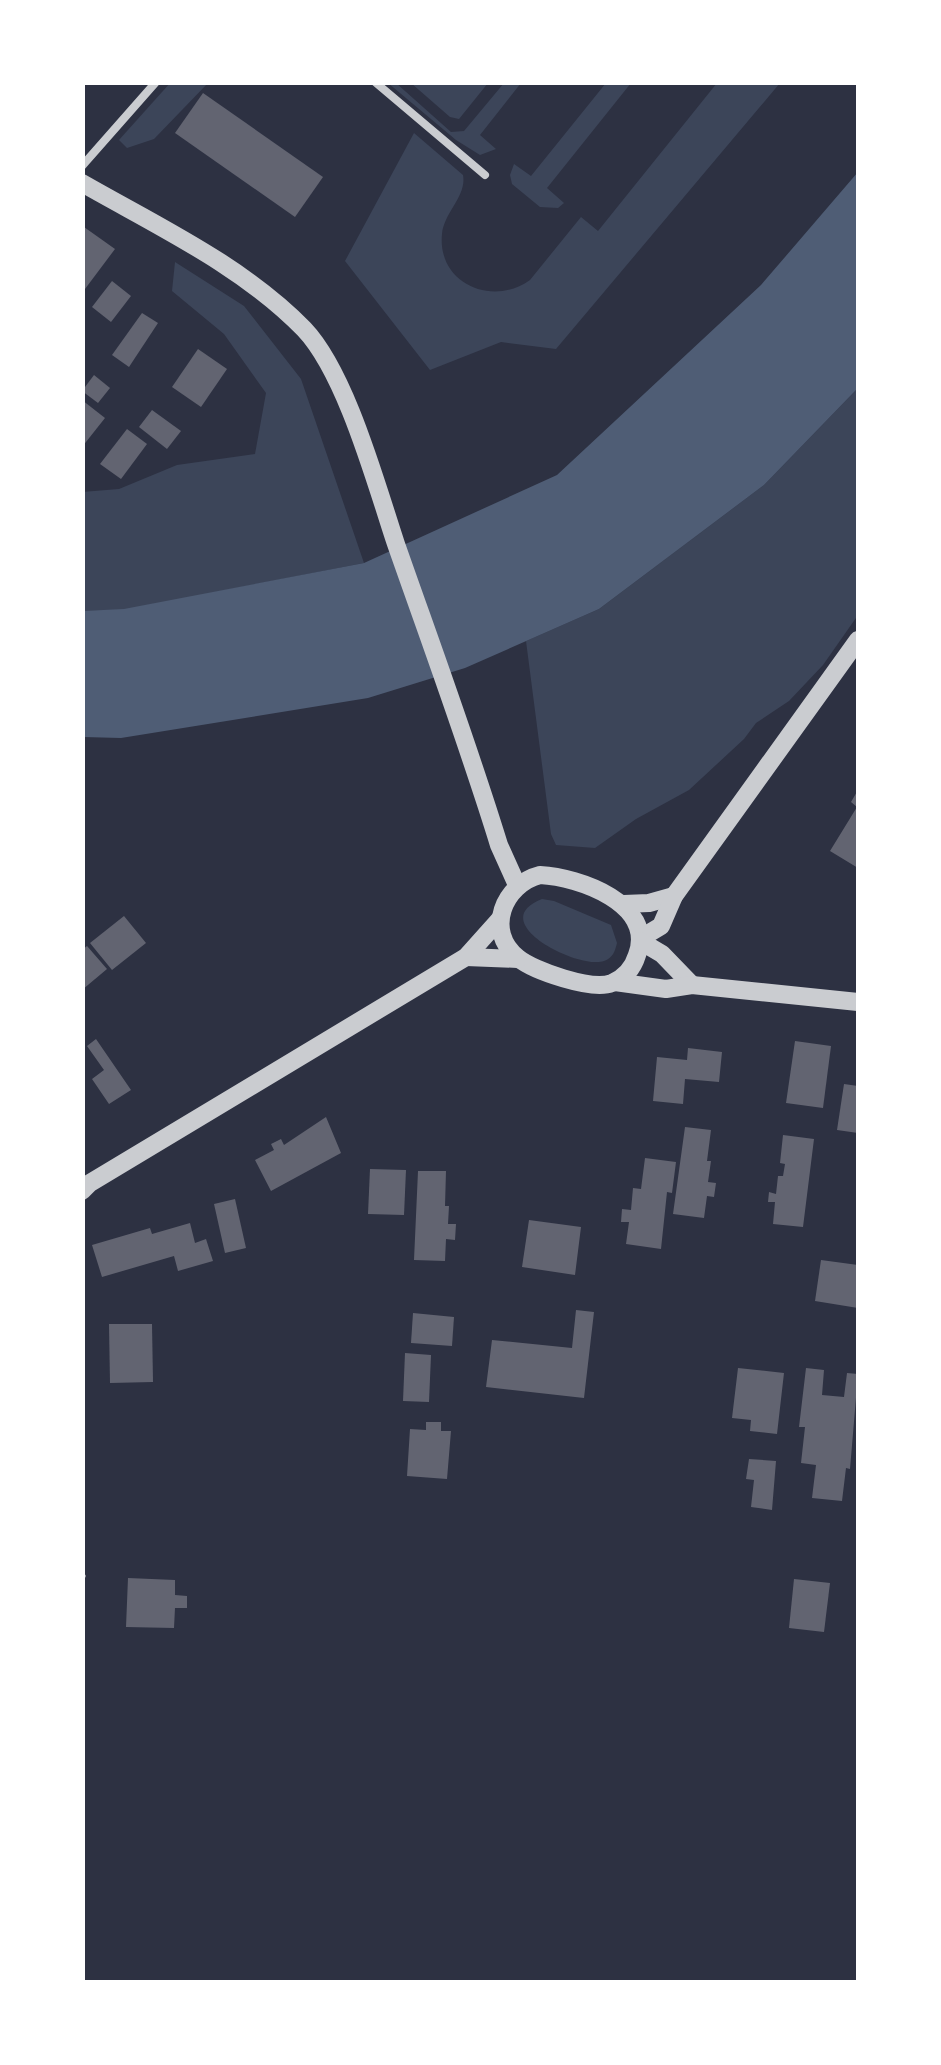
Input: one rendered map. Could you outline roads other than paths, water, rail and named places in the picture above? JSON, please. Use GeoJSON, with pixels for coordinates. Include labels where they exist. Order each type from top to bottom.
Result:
{"type":"FeatureCollection","features":[{"type":"Feature","properties":{"kind":"street"},"geometry":{"type":"LineString","coordinates":[[82,182],[255,287],[303,328],[323,353],[372,474],[517,885]]}},
{"type":"Feature","properties":{"kind":"street"},"geometry":{"type":"LineString","coordinates":[[641,939],[661,926],[674,896],[858,640]]}},
{"type":"Feature","properties":{"kind":"street"},"geometry":{"type":"LineString","coordinates":[[82,1191],[466,957],[500,918],[517,885],[540,874],[555,876],[624,904],[674,896]]}},
{"type":"Feature","properties":{"kind":"street"},"geometry":{"type":"LineString","coordinates":[[615,982],[633,965],[641,939],[633,914],[624,904]]}},
{"type":"Feature","properties":{"kind":"street"},"geometry":{"type":"LineString","coordinates":[[500,918],[501,932],[518,959]]}},
{"type":"Feature","properties":{"kind":"street"},"geometry":{"type":"LineString","coordinates":[[641,939],[692,984]]}},
{"type":"Feature","properties":{"kind":"street"},"geometry":{"type":"LineString","coordinates":[[466,957],[518,959],[583,985],[615,982],[666,989],[692,984],[858,1002]]}},
{"type":"Feature","properties":{"kind":"lane"},"geometry":{"type":"LineString","coordinates":[[82,166],[156,82]]}},
{"type":"Feature","properties":{"kind":"lane"},"geometry":{"type":"LineString","coordinates":[[375,82],[485,175]]}}]}
